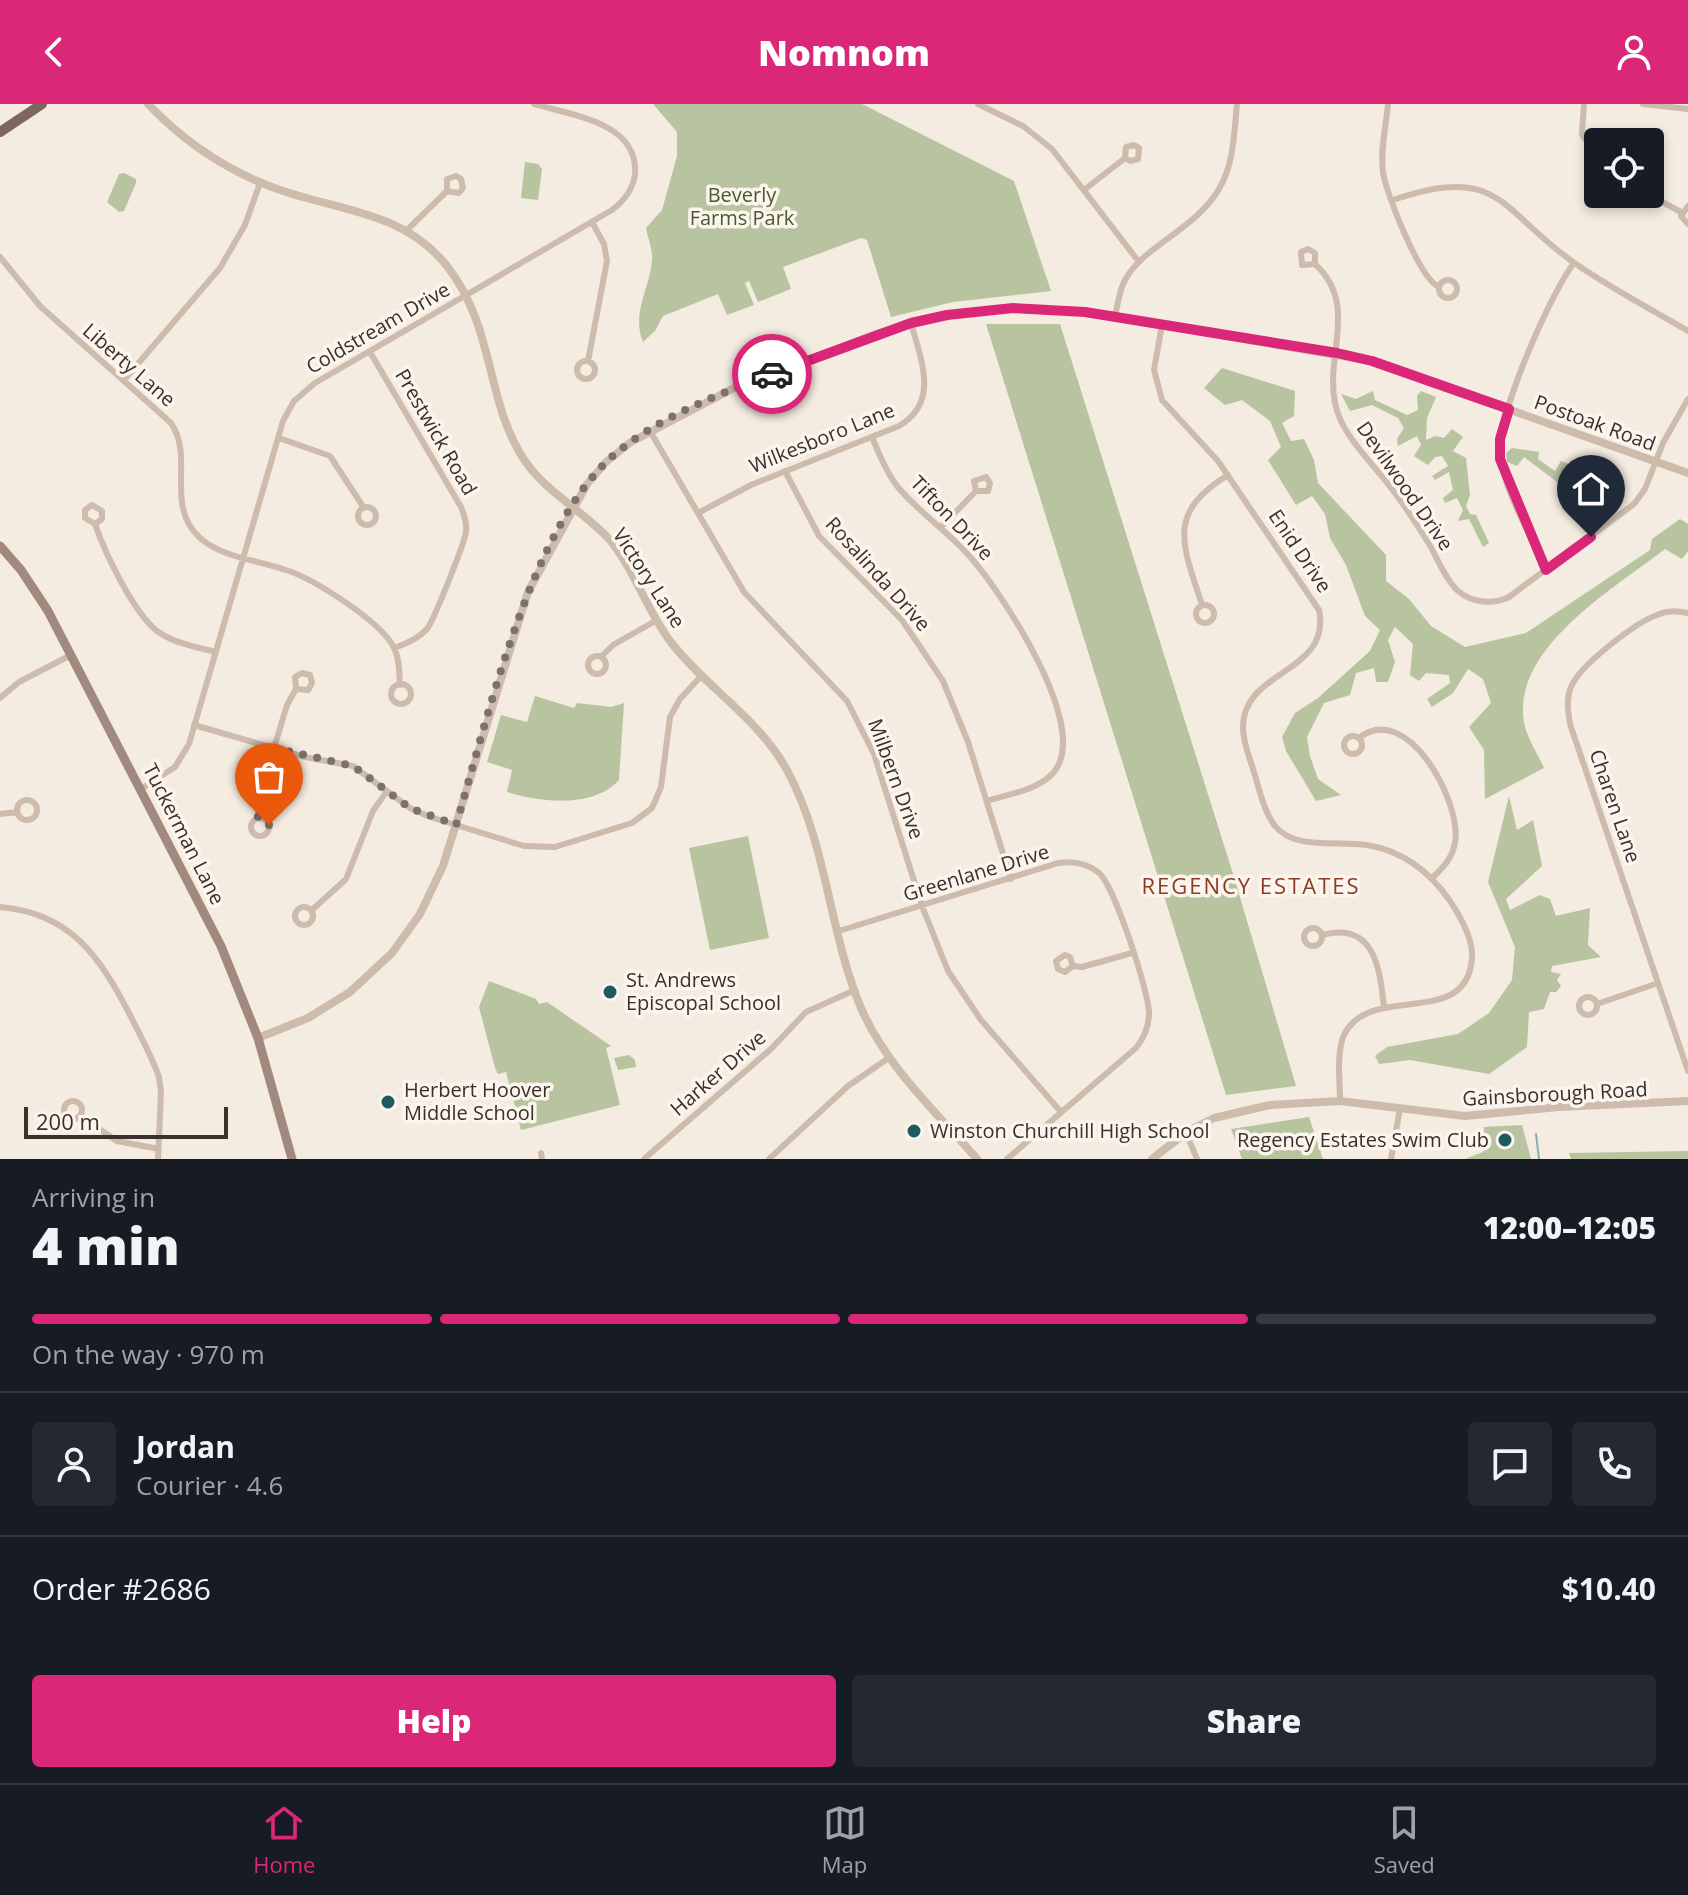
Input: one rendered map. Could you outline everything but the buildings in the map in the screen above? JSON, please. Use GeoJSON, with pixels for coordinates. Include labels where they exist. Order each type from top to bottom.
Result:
{"type":"FeatureCollection","features":[{"type":"Feature","properties":{"kind":"main road"},"geometry":{"type":"LineString","coordinates":[[0,132],[42,104]]}},
{"type":"Feature","properties":{"kind":"main road","name":"Tuckerman Lane"},"geometry":{"type":"LineString","coordinates":[[2,552],[34,590],[71,655],[208,919],[258,1038],[292,1159]]}},
{"type":"Feature","properties":{"kind":"street","name":"Victory Lane"},"geometry":{"type":"LineString","coordinates":[[148,104],[198,150],[260,183],[381,218],[407,230],[444,263],[466,295],[484,336],[504,416],[516,446],[538,477],[612,543],[668,639],[766,740],[788,772],[806,817],[855,990],[869,1025],[890,1057],[977,1159]]}},
{"type":"Feature","properties":{"kind":"street","name":"Coldstream Drive"},"geometry":{"type":"LineString","coordinates":[[141,789],[169,772],[180,760],[194,725],[285,414],[300,394],[592,222],[619,205],[629,193],[635,168],[630,149],[609,128],[534,104]]}},
{"type":"Feature","properties":{"kind":"street"},"geometry":{"type":"LineString","coordinates":[[978,104],[1039,136],[1139,262]]}},
{"type":"Feature","properties":{"kind":"street"},"geometry":{"type":"LineString","coordinates":[[1115,316],[1124,283],[1139,262],[1200,216],[1220,188],[1231,158],[1237,104]]}},
{"type":"Feature","properties":{"kind":"street"},"geometry":{"type":"LineString","coordinates":[[1388,104],[1383,173],[1421,268],[1430,283],[1439,287]]}},
{"type":"Feature","properties":{"kind":"street"},"geometry":{"type":"LineString","coordinates":[[1584,104],[1584,137]]}},
{"type":"Feature","properties":{"kind":"street"},"geometry":{"type":"LineString","coordinates":[[1643,104],[1688,109]]}},
{"type":"Feature","properties":{"kind":"street"},"geometry":{"type":"LineString","coordinates":[[1084,190],[1125,158]]}},
{"type":"Feature","properties":{"kind":"street"},"geometry":{"type":"LineString","coordinates":[[124,380],[220,268],[245,225],[260,183]]}},
{"type":"Feature","properties":{"kind":"street"},"geometry":{"type":"LineString","coordinates":[[1393,200],[1439,187],[1468,188],[1488,194],[1514,208],[1574,263],[1688,331]]}},
{"type":"Feature","properties":{"kind":"street"},"geometry":{"type":"LineString","coordinates":[[407,230],[447,191]]}},
{"type":"Feature","properties":{"kind":"street"},"geometry":{"type":"LineString","coordinates":[[1664,203],[1681,212],[1688,224]]}},
{"type":"Feature","properties":{"kind":"street"},"geometry":{"type":"LineString","coordinates":[[1681,212],[1688,206]]}},
{"type":"Feature","properties":{"kind":"street"},"geometry":{"type":"LineString","coordinates":[[588,361],[607,261],[604,244],[592,222]]}},
{"type":"Feature","properties":{"kind":"street","name":"Liberty Lane"},"geometry":{"type":"LineString","coordinates":[[0,257],[40,306],[168,419],[177,432],[180,498],[190,525],[209,544],[286,569],[319,584],[378,629],[394,648]]}},
{"type":"Feature","properties":{"kind":"street"},"geometry":{"type":"LineString","coordinates":[[1546,570],[1500,459],[1500,439],[1547,304],[1574,263]]}},
{"type":"Feature","properties":{"kind":"street","name":"Devilwood Drive"},"geometry":{"type":"LineString","coordinates":[[1315,264],[1325,275],[1338,306],[1333,390],[1342,423],[1411,516],[1452,585],[1470,598],[1497,601],[1509,597],[1634,504],[1645,489],[1688,399]]}},
{"type":"Feature","properties":{"kind":"street","name":"Postoak Road"},"geometry":{"type":"LineString","coordinates":[[258,1038],[333,1004],[392,953],[435,885],[525,601],[572,507],[606,462],[650,431],[732,389],[911,323],[947,315],[1013,308],[1115,316],[1372,361],[1688,473]]}},
{"type":"Feature","properties":{"kind":"street","name":"Wilkesboro Lane"},"geometry":{"type":"LineString","coordinates":[[698,513],[785,471],[911,418],[924,398],[925,374],[911,323]]}},
{"type":"Feature","properties":{"kind":"street","name":"Enid Drive"},"geometry":{"type":"LineString","coordinates":[[1162,325],[1154,370],[1159,392],[1228,475],[1315,601],[1321,619],[1319,637],[1310,654],[1255,693],[1244,713],[1243,734],[1268,813],[1278,829],[1294,839],[1384,849],[1415,864],[1432,878],[1454,906],[1469,940],[1472,955],[1469,972],[1461,988],[1447,998],[1384,1008],[1361,1016],[1345,1034],[1341,1043],[1340,1101]]}},
{"type":"Feature","properties":{"kind":"street","name":"Prestwick Road"},"geometry":{"type":"LineString","coordinates":[[370,352],[466,522],[464,542],[448,574],[431,622],[416,638],[394,648]]}},
{"type":"Feature","properties":{"kind":"street","name":"Milbern Drive"},"geometry":{"type":"LineString","coordinates":[[650,431],[751,601],[830,679],[861,723],[943,962],[962,995],[1061,1112]]}},
{"type":"Feature","properties":{"kind":"street","name":"Tifton Drive"},"geometry":{"type":"LineString","coordinates":[[872,437],[900,489],[941,527],[989,580],[1023,632],[1042,672],[1063,735],[1061,759],[1046,780],[987,801]]}},
{"type":"Feature","properties":{"kind":"street"},"geometry":{"type":"LineString","coordinates":[[279,438],[330,456],[364,508]]}},
{"type":"Feature","properties":{"kind":"street","name":"Rosalinda Drive"},"geometry":{"type":"LineString","coordinates":[[785,471],[819,536],[832,554],[896,613],[935,666],[957,711],[1011,879]]}},
{"type":"Feature","properties":{"kind":"street"},"geometry":{"type":"LineString","coordinates":[[1202,605],[1184,547],[1183,528],[1194,501],[1228,475]]}},
{"type":"Feature","properties":{"kind":"street"},"geometry":{"type":"LineString","coordinates":[[941,527],[976,491]]}},
{"type":"Feature","properties":{"kind":"street"},"geometry":{"type":"LineString","coordinates":[[95,524],[149,624],[169,638],[216,652]]}},
{"type":"Feature","properties":{"kind":"street","name":"Charen Lane"},"geometry":{"type":"LineString","coordinates":[[1688,613],[1672,611],[1656,615],[1595,659],[1576,678],[1567,705],[1570,724],[1688,1071]]}},
{"type":"Feature","properties":{"kind":"street"},"geometry":{"type":"LineString","coordinates":[[601,657],[613,645],[657,620]]}},
{"type":"Feature","properties":{"kind":"street"},"geometry":{"type":"LineString","coordinates":[[394,648],[400,685]]}},
{"type":"Feature","properties":{"kind":"street"},"geometry":{"type":"LineString","coordinates":[[0,698],[19,682],[71,655]]}},
{"type":"Feature","properties":{"kind":"street"},"geometry":{"type":"LineString","coordinates":[[194,725],[353,766],[410,808],[524,846],[543,848],[566,845],[639,820],[652,808],[660,793],[670,717],[680,699],[702,675]]}},
{"type":"Feature","properties":{"kind":"street"},"geometry":{"type":"LineString","coordinates":[[258,818],[258,801],[287,705],[296,689]]}},
{"type":"Feature","properties":{"kind":"street"},"geometry":{"type":"LineString","coordinates":[[1359,738],[1378,728],[1398,732],[1438,777],[1456,837],[1450,859],[1432,878]]}},
{"type":"Feature","properties":{"kind":"street"},"geometry":{"type":"LineString","coordinates":[[311,911],[346,879],[373,811],[387,791]]}},
{"type":"Feature","properties":{"kind":"street"},"geometry":{"type":"LineString","coordinates":[[0,814],[17,812]]}},
{"type":"Feature","properties":{"kind":"street","name":"Greenlane Drive"},"geometry":{"type":"LineString","coordinates":[[839,931],[1067,862],[1092,868],[1112,889],[1149,1009],[1146,1030],[1136,1048],[1007,1159]]}},
{"type":"Feature","properties":{"kind":"street"},"geometry":{"type":"LineString","coordinates":[[0,907],[34,913],[62,927],[92,951],[107,971],[159,1077],[158,1159]]}},
{"type":"Feature","properties":{"kind":"street"},"geometry":{"type":"LineString","coordinates":[[1322,935],[1345,933],[1370,948],[1378,963],[1384,1008]]}},
{"type":"Feature","properties":{"kind":"street"},"geometry":{"type":"LineString","coordinates":[[1073,966],[1082,967],[1132,953]]}},
{"type":"Feature","properties":{"kind":"street"},"geometry":{"type":"LineString","coordinates":[[1597,1004],[1658,983]]}},
{"type":"Feature","properties":{"kind":"street","name":"Harker Drive"},"geometry":{"type":"LineString","coordinates":[[644,1159],[772,1048],[806,1012],[855,990]]}},
{"type":"Feature","properties":{"kind":"street"},"geometry":{"type":"LineString","coordinates":[[769,1159],[848,1086],[890,1057]]}},
{"type":"Feature","properties":{"kind":"street","name":"Gainsborough Road"},"geometry":{"type":"LineString","coordinates":[[1152,1159],[1186,1133],[1214,1118],[1250,1108],[1340,1101],[1480,1116],[1559,1107],[1688,1101]]}},
{"type":"Feature","properties":{"kind":"street"},"geometry":{"type":"LineString","coordinates":[[1391,1159],[1400,1108]]}},
{"type":"Feature","properties":{"kind":"street"},"geometry":{"type":"LineString","coordinates":[[80,1116],[117,1141],[159,1149]]}},
{"type":"Feature","properties":{"kind":"street"},"geometry":{"type":"LineString","coordinates":[[1186,1133],[1197,1159]]}},
{"type":"Feature","properties":{"kind":"green space","name":"Beverly Farms Park"},"geometry":{"type":"Polygon","coordinates":[[[653,104],[862,104],[1014,181],[1051,291],[953,302],[891,317],[867,240],[861,238],[783,267],[791,289],[758,302],[749,281],[745,283],[754,305],[727,315],[718,294],[663,316],[655,331],[643,342],[640,311],[652,256],[646,228],[662,210],[677,156],[677,132],[653,104]]]}},
{"type":"Feature","properties":{"kind":"green space"},"geometry":{"type":"Polygon","coordinates":[[[525,162],[538,164],[542,169],[538,200],[521,198],[525,162]]]}},
{"type":"Feature","properties":{"kind":"green space"},"geometry":{"type":"Polygon","coordinates":[[[119,174],[136,179],[136,183],[124,211],[119,212],[107,202],[119,174]]]}},
{"type":"Feature","properties":{"kind":"green space"},"geometry":{"type":"Polygon","coordinates":[[[986,324],[1060,324],[1234,877],[1296,1086],[1226,1095],[986,324]]]}},
{"type":"Feature","properties":{"kind":"green space"},"geometry":{"type":"Polygon","coordinates":[[[1222,368],[1295,391],[1294,416],[1282,423],[1291,441],[1304,439],[1314,460],[1318,483],[1386,555],[1386,581],[1409,599],[1431,626],[1465,647],[1526,633],[1650,550],[1652,539],[1680,519],[1688,524],[1688,551],[1682,559],[1665,549],[1620,582],[1571,622],[1550,645],[1534,670],[1524,696],[1524,723],[1544,768],[1485,799],[1484,750],[1469,727],[1491,703],[1483,679],[1468,669],[1453,693],[1432,707],[1427,699],[1450,683],[1449,675],[1426,673],[1419,681],[1410,675],[1413,644],[1395,627],[1388,640],[1395,662],[1388,682],[1376,682],[1374,668],[1356,673],[1350,695],[1324,703],[1307,737],[1318,779],[1341,795],[1316,801],[1286,751],[1282,737],[1295,713],[1318,698],[1370,651],[1380,630],[1365,616],[1346,565],[1330,538],[1325,514],[1312,496],[1296,505],[1268,460],[1281,447],[1270,421],[1242,400],[1225,405],[1204,388],[1222,368]]]}},
{"type":"Feature","properties":{"kind":"green space"},"geometry":{"type":"Polygon","coordinates":[[[1373,391],[1375,400],[1407,415],[1418,410],[1417,396],[1421,391],[1436,397],[1427,418],[1426,440],[1435,436],[1444,438],[1452,429],[1463,437],[1453,451],[1466,458],[1470,495],[1466,506],[1470,514],[1476,515],[1489,543],[1483,547],[1469,519],[1458,521],[1463,510],[1457,498],[1445,503],[1443,498],[1453,490],[1449,472],[1435,480],[1432,476],[1448,466],[1442,456],[1435,457],[1428,465],[1414,456],[1421,445],[1417,436],[1398,446],[1397,439],[1404,428],[1398,418],[1372,405],[1350,411],[1341,394],[1356,399],[1373,391]]]}},
{"type":"Feature","properties":{"kind":"green space"},"geometry":{"type":"Polygon","coordinates":[[[1512,448],[1539,452],[1538,459],[1555,471],[1561,461],[1571,465],[1570,473],[1579,476],[1584,472],[1586,482],[1602,483],[1611,471],[1617,474],[1608,508],[1603,492],[1582,502],[1581,490],[1576,486],[1562,510],[1565,488],[1524,457],[1517,466],[1507,462],[1506,453],[1512,448]]]}},
{"type":"Feature","properties":{"kind":"green space"},"geometry":{"type":"Polygon","coordinates":[[[535,696],[574,708],[577,703],[611,707],[624,703],[619,780],[595,796],[565,801],[507,792],[512,770],[487,762],[501,715],[527,722],[535,696]]]}},
{"type":"Feature","properties":{"kind":"green space"},"geometry":{"type":"Polygon","coordinates":[[[1509,796],[1517,830],[1533,820],[1542,866],[1506,899],[1510,910],[1540,895],[1550,899],[1556,916],[1590,908],[1588,945],[1601,957],[1552,966],[1551,972],[1561,974],[1557,980],[1561,986],[1556,992],[1550,992],[1544,1009],[1529,1012],[1527,1047],[1489,1074],[1410,1060],[1379,1064],[1375,1056],[1387,1047],[1458,1034],[1489,1013],[1512,980],[1515,947],[1488,882],[1509,796]]]}},
{"type":"Feature","properties":{"kind":"green space"},"geometry":{"type":"Polygon","coordinates":[[[748,836],[769,938],[710,950],[689,848],[748,836]]]}},
{"type":"Feature","properties":{"kind":"green space"},"geometry":{"type":"Polygon","coordinates":[[[489,981],[536,999],[539,1004],[547,1002],[611,1046],[606,1048],[620,1105],[521,1130],[506,1072],[498,1074],[495,1068],[479,1007],[489,981]]]}},
{"type":"Feature","properties":{"kind":"green space"},"geometry":{"type":"Polygon","coordinates":[[[629,1055],[635,1060],[636,1067],[618,1070],[614,1058],[629,1055]]]}},
{"type":"Feature","properties":{"kind":"green space"},"geometry":{"type":"Polygon","coordinates":[[[1309,1117],[1323,1159],[1242,1159],[1231,1129],[1309,1117]]]}},
{"type":"Feature","properties":{"kind":"green space","name":"Regency Estates Swim Club"},"geometry":{"type":"Polygon","coordinates":[[[1522,1125],[1531,1159],[1465,1159],[1483,1152],[1484,1127],[1522,1125]]]}},
{"type":"Feature","properties":{"kind":"green space"},"geometry":{"type":"Polygon","coordinates":[[[1688,1151],[1688,1159],[1571,1159],[1569,1153],[1688,1151]]]}},
{"type":"Feature","properties":{"kind":"waterway"},"geometry":{"type":"LineString","coordinates":[[1536,1134],[1539,1159]]}},
{"type":"Feature","properties":{"kind":"way so far"},"geometry":{"type":"LineString","coordinates":[[269,825],[258,818],[257,810],[274,748],[353,766],[410,808],[456,825],[528,592],[587,484],[618,451],[650,431],[732,389],[772,374]]}},
{"type":"Feature","properties":{"kind":"place","name":"St. Andrews Episcopal School"},"geometry":{"type":"Point","coordinates":[610,992]}},
{"type":"Feature","properties":{"kind":"place","name":"Herbert Hoover Middle School"},"geometry":{"type":"Point","coordinates":[388,1102]}},
{"type":"Feature","properties":{"kind":"place","name":"Winston Churchill High School"},"geometry":{"type":"Point","coordinates":[914,1131]}},
{"type":"Feature","properties":{"kind":"place","name":"Regency Estates Swim Club"},"geometry":{"type":"Point","coordinates":[1505,1140]}},
{"type":"Feature","properties":{"kind":"district","name":"REGENCY ESTATES"},"geometry":{"type":"Point","coordinates":[1251,886]}},
{"type":"Feature","properties":{"kind":"route"},"geometry":{"type":"LineString","coordinates":[[772,374],[911,323],[947,315],[1013,308],[1085,312],[1337,353],[1372,361],[1509,409],[1500,439],[1500,459],[1546,570],[1591,537]]}}]}
